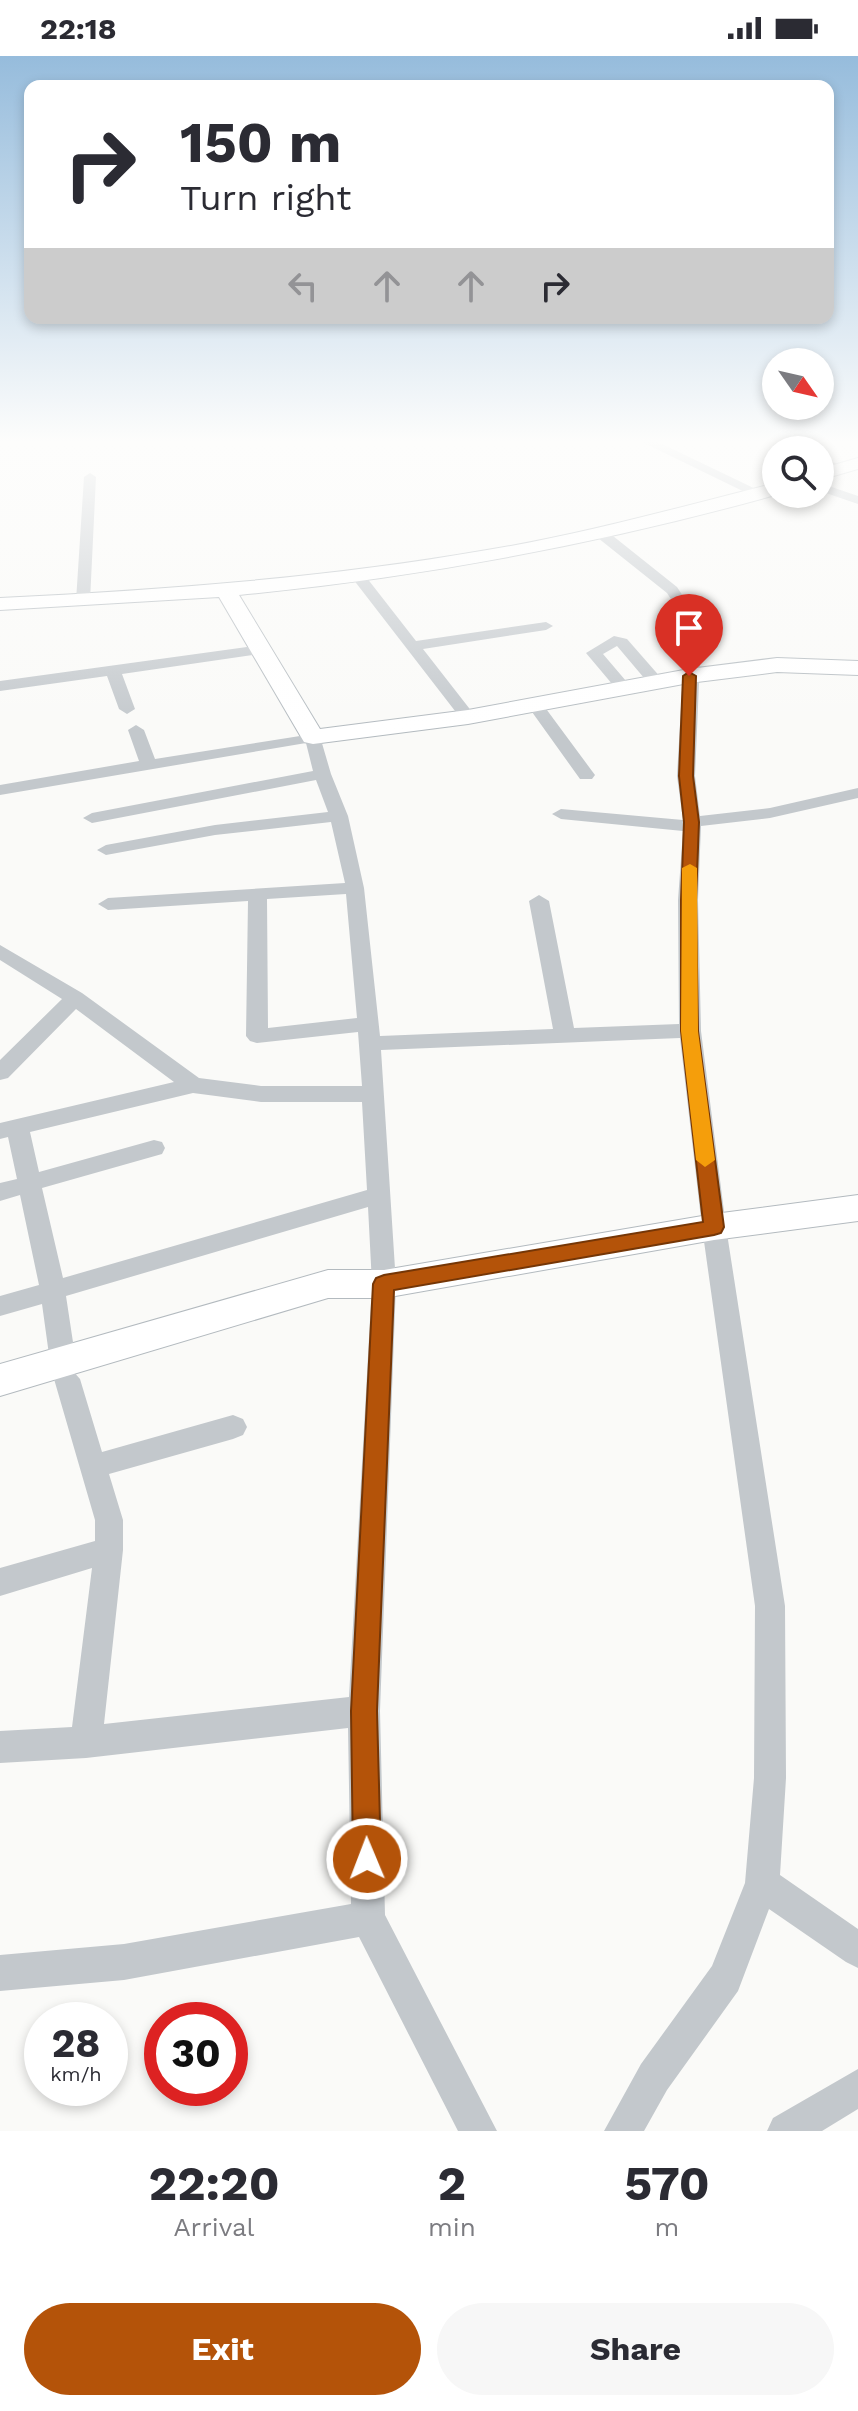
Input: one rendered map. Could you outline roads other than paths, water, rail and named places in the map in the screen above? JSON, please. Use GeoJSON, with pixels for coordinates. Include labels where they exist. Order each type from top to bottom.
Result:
{"type":"FeatureCollection","features":[{"type":"Feature","properties":{"kind":"street"},"geometry":{"type":"LineString","coordinates":[[83,601],[87,539]]}},
{"type":"Feature","properties":{"kind":"street"},"geometry":{"type":"LineString","coordinates":[[0,604],[227,592],[358,576],[580,539]]}},
{"type":"Feature","properties":{"kind":"street"},"geometry":{"type":"LineString","coordinates":[[608,539],[672,590],[687,613],[693,638],[686,776],[692,824],[690,1031],[714,1227],[770,1606],[770,1778],[762,1883],[725,1978],[654,2077],[629,2128]]}},
{"type":"Feature","properties":{"kind":"street"},"geometry":{"type":"LineString","coordinates":[[358,576],[468,717]]}},
{"type":"Feature","properties":{"kind":"street"},"geometry":{"type":"LineString","coordinates":[[227,592],[313,737],[322,774],[339,816],[355,888],[370,1034],[384,1284],[364,1711],[368,1918],[478,2131]]}},
{"type":"Feature","properties":{"kind":"street"},"geometry":{"type":"LineString","coordinates":[[412,646],[546,626]]}},
{"type":"Feature","properties":{"kind":"street"},"geometry":{"type":"LineString","coordinates":[[624,688],[594,653],[614,641],[622,642],[656,682]]}},
{"type":"Feature","properties":{"kind":"street"},"geometry":{"type":"LineString","coordinates":[[0,686],[261,650]]}},
{"type":"Feature","properties":{"kind":"street"},"geometry":{"type":"LineString","coordinates":[[0,790],[313,737],[468,717],[689,676],[777,665],[858,668]]}},
{"type":"Feature","properties":{"kind":"street"},"geometry":{"type":"LineString","coordinates":[[113,670],[127,709]]}},
{"type":"Feature","properties":{"kind":"street"},"geometry":{"type":"LineString","coordinates":[[535,705],[586,775]]}},
{"type":"Feature","properties":{"kind":"street"},"geometry":{"type":"LineString","coordinates":[[136,730],[149,766]]}},
{"type":"Feature","properties":{"kind":"street"},"geometry":{"type":"LineString","coordinates":[[92,818],[322,774]]}},
{"type":"Feature","properties":{"kind":"street"},"geometry":{"type":"LineString","coordinates":[[561,814],[692,824],[770,813],[858,793]]}},
{"type":"Feature","properties":{"kind":"street"},"geometry":{"type":"LineString","coordinates":[[203,799],[215,830]]}},
{"type":"Feature","properties":{"kind":"street"},"geometry":{"type":"LineString","coordinates":[[106,850],[215,830],[339,816]]}},
{"type":"Feature","properties":{"kind":"street"},"geometry":{"type":"LineString","coordinates":[[108,904],[355,888]]}},
{"type":"Feature","properties":{"kind":"street"},"geometry":{"type":"LineString","coordinates":[[258,894],[257,1036],[565,1036],[690,1031]]}},
{"type":"Feature","properties":{"kind":"street"},"geometry":{"type":"LineString","coordinates":[[539,901],[565,1036]]}},
{"type":"Feature","properties":{"kind":"street"},"geometry":{"type":"LineString","coordinates":[[0,951],[75,998],[193,1085]]}},
{"type":"Feature","properties":{"kind":"street"},"geometry":{"type":"LineString","coordinates":[[0,1073],[75,998]]}},
{"type":"Feature","properties":{"kind":"street"},"geometry":{"type":"LineString","coordinates":[[86,1742],[109,1550],[109,1520],[65,1370],[53,1290],[30,1185],[8,1128],[193,1085],[261,1094],[371,1094]]}},
{"type":"Feature","properties":{"kind":"street"},"geometry":{"type":"LineString","coordinates":[[0,1192],[154,1148]]}},
{"type":"Feature","properties":{"kind":"street"},"geometry":{"type":"LineString","coordinates":[[0,1306],[378,1195]]}},
{"type":"Feature","properties":{"kind":"street"},"geometry":{"type":"LineString","coordinates":[[0,1380],[65,1370],[329,1305],[384,1284],[714,1227],[858,1208]]}},
{"type":"Feature","properties":{"kind":"street"},"geometry":{"type":"LineString","coordinates":[[0,1398],[65,1370]]}},
{"type":"Feature","properties":{"kind":"street"},"geometry":{"type":"LineString","coordinates":[[95,1466],[233,1427]]}},
{"type":"Feature","properties":{"kind":"street"},"geometry":{"type":"LineString","coordinates":[[0,1582],[109,1550]]}},
{"type":"Feature","properties":{"kind":"street"},"geometry":{"type":"LineString","coordinates":[[0,1747],[86,1742],[364,1711]]}},
{"type":"Feature","properties":{"kind":"street"},"geometry":{"type":"LineString","coordinates":[[762,1883],[858,1950]]}},
{"type":"Feature","properties":{"kind":"street"},"geometry":{"type":"LineString","coordinates":[[0,1973],[124,1962],[368,1918]]}},
{"type":"Feature","properties":{"kind":"street"},"geometry":{"type":"LineString","coordinates":[[786,2131],[858,2088]]}}]}
